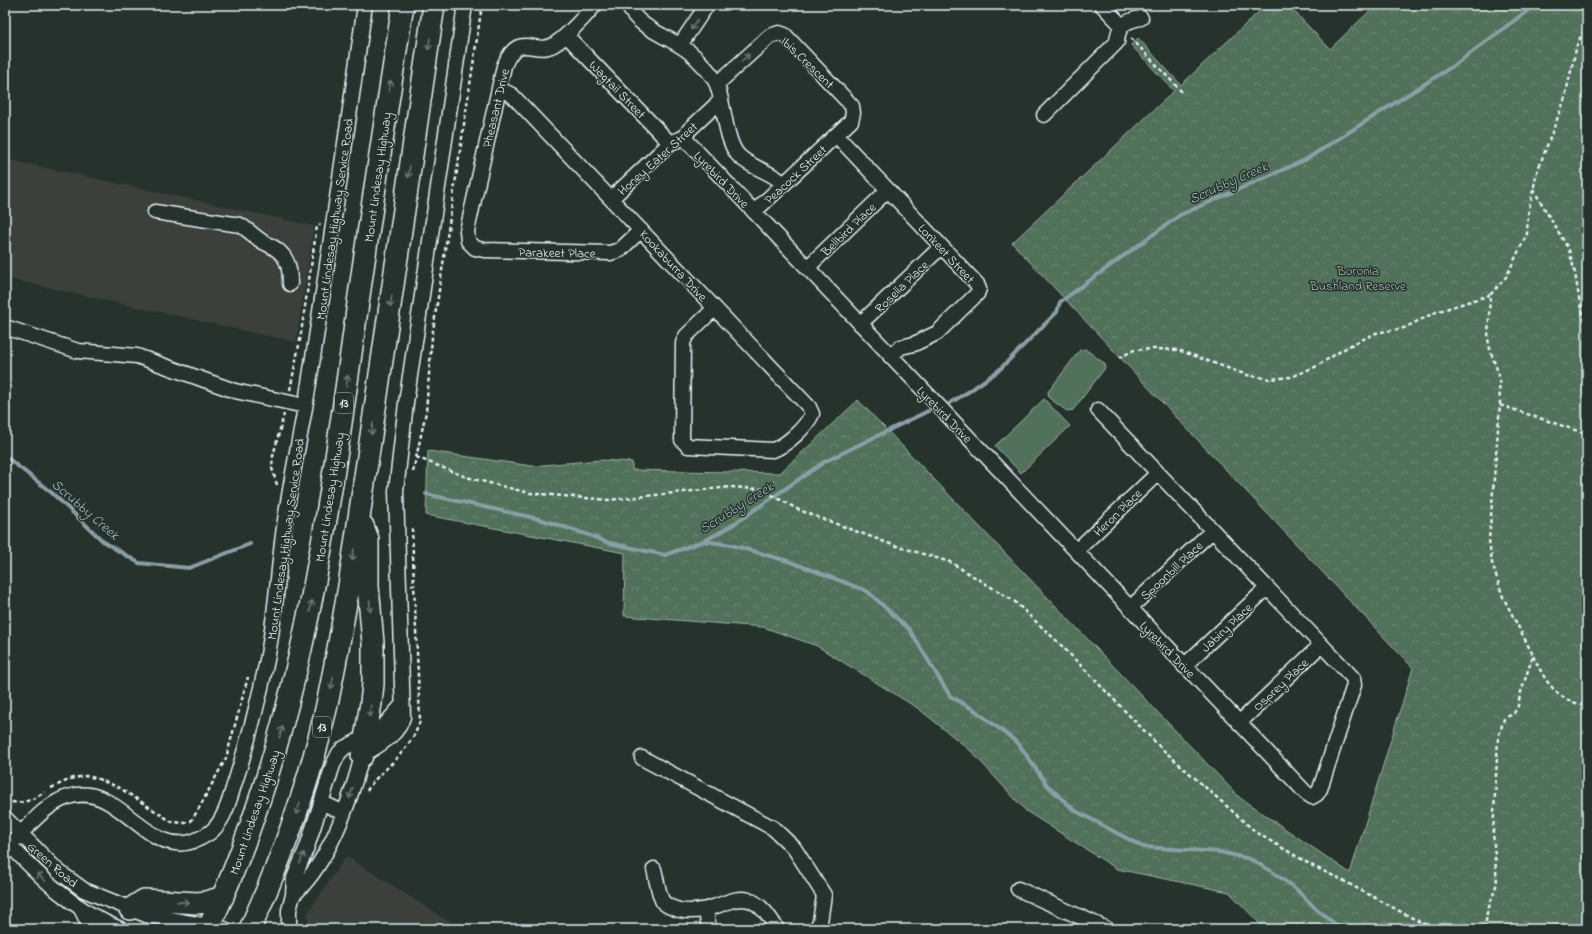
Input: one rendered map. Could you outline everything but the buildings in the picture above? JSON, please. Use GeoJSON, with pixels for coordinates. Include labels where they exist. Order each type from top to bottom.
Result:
{"type":"FeatureCollection","features":[{"type":"Feature","properties":{"kind":"highway","name":"Mount Lindesay Highway"},"geometry":{"type":"LineString","coordinates":[[214,928],[223,897],[245,846],[262,796],[284,721],[302,649],[314,587],[347,382],[403,5]]}},
{"type":"Feature","properties":{"kind":"highway","name":"13"},"geometry":{"type":"LineString","coordinates":[[250,929],[279,862],[317,746],[340,639],[434,5]]}},
{"type":"Feature","properties":{"kind":"highway"},"geometry":{"type":"LineString","coordinates":[[359,517],[368,540],[368,586],[373,643],[372,696],[364,747]]}},
{"type":"Feature","properties":{"kind":"highway"},"geometry":{"type":"LineString","coordinates":[[130,909],[144,900],[198,903],[223,897]]}},
{"type":"Feature","properties":{"kind":"street","name":"Mount Lindesay Highway Service Road"},"geometry":{"type":"LineString","coordinates":[[7,843],[21,834],[39,816],[59,800],[79,794],[88,794],[106,800],[153,834],[171,842],[179,843],[198,839],[212,830],[219,823],[228,802],[256,713],[267,658],[285,519],[305,406],[366,5]]}},
{"type":"Feature","properties":{"kind":"street"},"geometry":{"type":"LineString","coordinates":[[293,895],[305,885],[330,843],[351,794],[364,747],[386,725],[402,705],[400,587],[396,512],[398,460],[465,5]]}},
{"type":"Feature","properties":{"kind":"street","name":"Pheasant Drive"},"geometry":{"type":"LineString","coordinates":[[468,241],[467,231],[504,66],[509,55],[516,48],[554,45],[566,35],[595,5]]}},
{"type":"Feature","properties":{"kind":"street"},"geometry":{"type":"LineString","coordinates":[[628,5],[634,17],[680,45],[694,56],[711,75],[717,84],[731,144],[738,154],[747,162],[777,177],[784,184]]}},
{"type":"Feature","properties":{"kind":"street"},"geometry":{"type":"LineString","coordinates":[[680,45],[707,5]]}},
{"type":"Feature","properties":{"kind":"street"},"geometry":{"type":"LineString","coordinates":[[1102,5],[1122,26]]}},
{"type":"Feature","properties":{"kind":"street"},"geometry":{"type":"LineString","coordinates":[[1044,115],[1117,42],[1118,32],[1122,26],[1130,20],[1142,18]]}},
{"type":"Feature","properties":{"kind":"street","name":"Ibis Crescent"},"geometry":{"type":"LineString","coordinates":[[717,84],[770,36],[779,34],[785,35],[852,106],[853,113],[851,121],[836,135]]}},
{"type":"Feature","properties":{"kind":"street","name":"Wagtail Street"},"geometry":{"type":"LineString","coordinates":[[566,35],[670,143]]}},
{"type":"Feature","properties":{"kind":"street","name":"Kookaburra Drive"},"geometry":{"type":"LineString","coordinates":[[499,92],[506,92],[512,95],[641,230],[809,407],[812,414],[808,422],[782,447],[774,450],[688,446],[682,440],[683,343],[686,336],[715,308]]}},
{"type":"Feature","properties":{"kind":"street","name":"Honey Eater Street"},"geometry":{"type":"LineString","coordinates":[[611,199],[670,143],[685,137],[689,130],[720,101]]}},
{"type":"Feature","properties":{"kind":"street","name":"Peacock Street"},"geometry":{"type":"LineString","coordinates":[[754,212],[836,135]]}},
{"type":"Feature","properties":{"kind":"street","name":"Lorikeet Street"},"geometry":{"type":"LineString","coordinates":[[836,135],[979,288],[977,294],[937,333],[914,344],[901,347],[890,356]]}},
{"type":"Feature","properties":{"kind":"street","name":"Lyrebird Drive"},"geometry":{"type":"LineString","coordinates":[[685,137],[754,212],[1184,666],[1306,793],[1312,797],[1317,794],[1320,789],[1354,682],[1353,678],[1098,410]]}},
{"type":"Feature","properties":{"kind":"street","name":"Bellbird Place"},"geometry":{"type":"LineString","coordinates":[[808,268],[888,190]]}},
{"type":"Feature","properties":{"kind":"street"},"geometry":{"type":"LineString","coordinates":[[156,212],[240,225],[260,240],[277,249],[285,257],[290,267],[290,284]]}},
{"type":"Feature","properties":{"kind":"street","name":"Parakeet Place"},"geometry":{"type":"LineString","coordinates":[[468,241],[475,248],[484,250],[610,253],[620,250],[641,230]]}},
{"type":"Feature","properties":{"kind":"street","name":"Rosella Place"},"geometry":{"type":"LineString","coordinates":[[860,324],[941,247]]}},
{"type":"Feature","properties":{"kind":"street"},"geometry":{"type":"LineString","coordinates":[[5,327],[78,351],[137,356],[235,391],[305,406]]}},
{"type":"Feature","properties":{"kind":"street","name":"Heron Place"},"geometry":{"type":"LineString","coordinates":[[1076,551],[1158,473]]}},
{"type":"Feature","properties":{"kind":"street","name":"Spoonbill Place"},"geometry":{"type":"LineString","coordinates":[[1130,608],[1212,531]]}},
{"type":"Feature","properties":{"kind":"street","name":"Jabiry Place"},"geometry":{"type":"LineString","coordinates":[[1184,666],[1267,588]]}},
{"type":"Feature","properties":{"kind":"street","name":"Osprey Place"},"geometry":{"type":"LineString","coordinates":[[1239,723],[1321,645]]}},
{"type":"Feature","properties":{"kind":"street"},"geometry":{"type":"LineString","coordinates":[[289,929],[289,910],[293,895],[294,878],[306,847],[333,765],[339,753],[348,745],[364,747]]}},
{"type":"Feature","properties":{"kind":"street"},"geometry":{"type":"LineString","coordinates":[[642,758],[773,828],[794,848],[824,895],[820,922],[816,929]]}},
{"type":"Feature","properties":{"kind":"street"},"geometry":{"type":"LineString","coordinates":[[321,802],[344,813]]}},
{"type":"Feature","properties":{"kind":"street","name":"Green Road"},"geometry":{"type":"LineString","coordinates":[[5,818],[45,859],[70,881],[84,890],[130,909],[158,918],[214,928]]}},
{"type":"Feature","properties":{"kind":"street","name":"Green Road"},"geometry":{"type":"LineString","coordinates":[[7,843],[44,880],[81,909],[100,921],[121,929],[130,909]]}},
{"type":"Feature","properties":{"kind":"street"},"geometry":{"type":"LineString","coordinates":[[654,869],[663,901],[671,908],[689,911],[706,910],[744,897],[758,903],[770,917],[777,929]]}},
{"type":"Feature","properties":{"kind":"street"},"geometry":{"type":"LineString","coordinates":[[1018,889],[1107,929]]}},
{"type":"Feature","properties":{"kind":"street","name":"Green Road"},"geometry":{"type":"LineString","coordinates":[[81,909],[90,929]]}},
{"type":"Feature","properties":{"kind":"street"},"geometry":{"type":"LineString","coordinates":[[706,910],[710,929]]}},
{"type":"Feature","properties":{"kind":"path"},"geometry":{"type":"LineString","coordinates":[[482,5],[432,337],[426,412],[416,457],[466,477],[529,493],[609,500],[730,487],[761,489],[799,510],[893,545],[950,562],[1014,602],[1060,644],[1161,748],[1257,833],[1313,866],[1346,882],[1432,929]]}},
{"type":"Feature","properties":{"kind":"path"},"geometry":{"type":"LineString","coordinates":[[1119,358],[1134,350],[1154,348],[1178,350],[1246,375],[1270,379],[1291,378],[1315,368],[1349,346],[1376,333],[1404,328],[1436,312],[1490,295],[1506,277],[1527,234],[1528,214],[1537,172],[1564,100],[1577,45],[1587,23]]}},
{"type":"Feature","properties":{"kind":"path"},"geometry":{"type":"LineString","coordinates":[[1122,26],[1130,37],[1182,92]]}},
{"type":"Feature","properties":{"kind":"path"},"geometry":{"type":"LineString","coordinates":[[1533,189],[1569,250],[1583,314],[1587,319]]}},
{"type":"Feature","properties":{"kind":"path"},"geometry":{"type":"LineString","coordinates":[[277,490],[276,478],[272,468],[273,456],[287,402],[300,340],[317,226],[334,219]]}},
{"type":"Feature","properties":{"kind":"path"},"geometry":{"type":"LineString","coordinates":[[1490,295],[1488,338],[1490,350],[1499,375],[1500,405],[1489,540],[1492,563],[1503,597],[1546,681],[1560,695],[1587,705]]}},
{"type":"Feature","properties":{"kind":"path"},"geometry":{"type":"LineString","coordinates":[[1500,405],[1587,434]]}},
{"type":"Feature","properties":{"kind":"path"},"geometry":{"type":"LineString","coordinates":[[1485,929],[1487,913],[1497,883],[1493,832],[1498,738],[1504,719],[1514,713],[1518,706],[1533,655]]}},
{"type":"Feature","properties":{"kind":"path"},"geometry":{"type":"LineString","coordinates":[[209,789],[226,758],[249,675]]}},
{"type":"Feature","properties":{"kind":"shaded area"},"geometry":{"type":"Polygon","coordinates":[[[5,159],[314,226],[296,342],[5,278],[5,159]]]}},
{"type":"Feature","properties":{"kind":"shaded area"},"geometry":{"type":"Polygon","coordinates":[[[346,856],[461,929],[309,929],[308,913],[346,856]]]}},
{"type":"Feature","properties":{"kind":"green space","name":"Boronia Bushland Reserve"},"geometry":{"type":"Polygon","coordinates":[[[1266,5],[1288,5],[1330,49],[1376,5],[1587,5],[1587,929],[1265,929],[1229,892],[1117,869],[1026,811],[971,751],[919,709],[817,646],[763,627],[624,616],[625,553],[426,515],[428,451],[532,466],[600,460],[632,462],[632,470],[780,473],[858,400],[1240,798],[1350,873],[1413,668],[1012,243],[1174,91],[1131,45],[1138,38],[1181,85],[1266,5]]]}},
{"type":"Feature","properties":{"kind":"green space"},"geometry":{"type":"Polygon","coordinates":[[[1085,349],[1104,363],[1105,368],[1073,410],[1067,411],[1049,398],[1048,392],[1080,350],[1085,349]]]}},
{"type":"Feature","properties":{"kind":"green space"},"geometry":{"type":"Polygon","coordinates":[[[1044,399],[1070,426],[1021,473],[995,446],[1044,399]]]}},
{"type":"Feature","properties":{"kind":"waterway","name":"Scrubby Creek"},"geometry":{"type":"LineString","coordinates":[[950,403],[998,371],[1057,312],[1060,302],[1180,215],[1305,160],[1456,64],[1535,5]]}},
{"type":"Feature","properties":{"kind":"waterway","name":"Scrubby Creek"},"geometry":{"type":"LineString","coordinates":[[426,494],[539,519],[609,543],[665,555],[704,541],[728,528],[824,462],[928,411]]}},
{"type":"Feature","properties":{"kind":"waterway","name":"Scrubby Creek"},"geometry":{"type":"LineString","coordinates":[[5,456],[52,493],[104,542],[139,563],[189,568],[250,544]]}},
{"type":"Feature","properties":{"kind":"waterway"},"geometry":{"type":"LineString","coordinates":[[704,541],[731,545],[788,561],[867,591],[909,629],[950,696],[976,711],[1018,743],[1047,785],[1074,810],[1143,847],[1220,852],[1250,859],[1271,871],[1296,889],[1313,906],[1341,929]]}}]}
